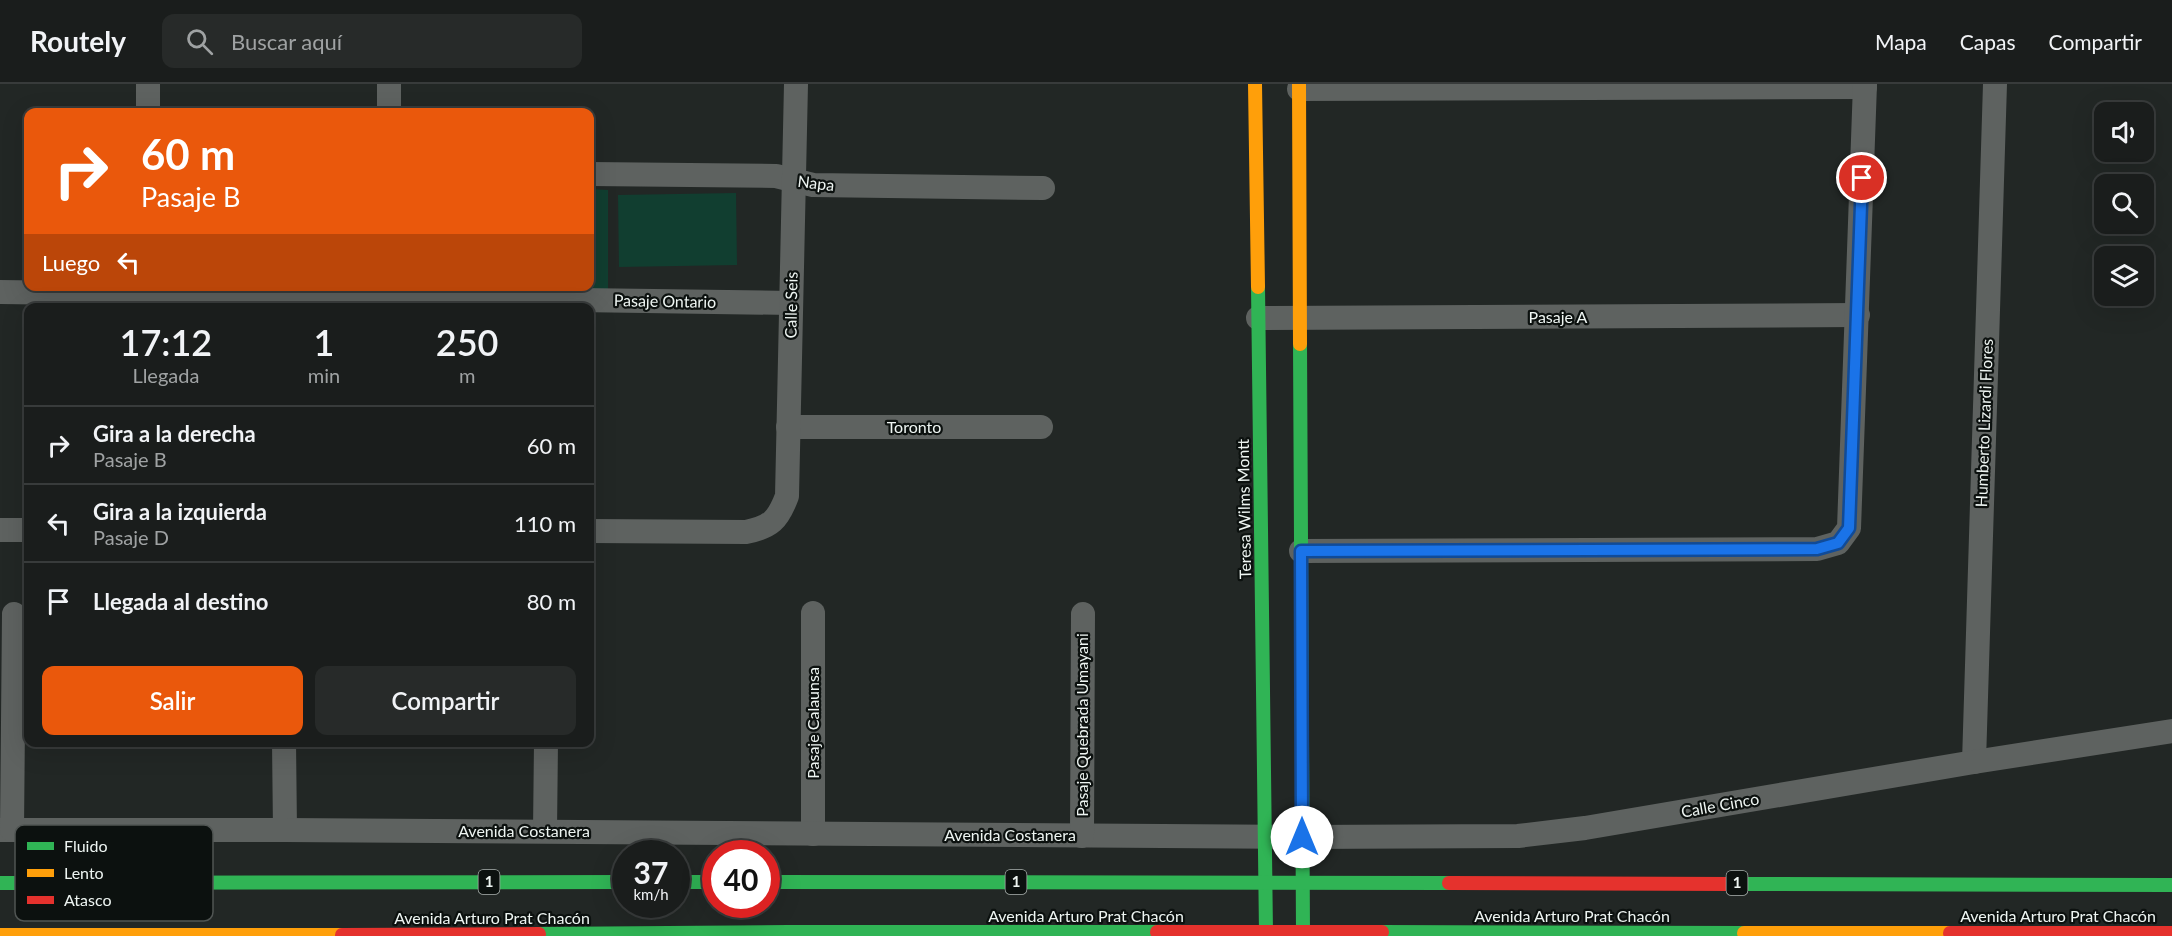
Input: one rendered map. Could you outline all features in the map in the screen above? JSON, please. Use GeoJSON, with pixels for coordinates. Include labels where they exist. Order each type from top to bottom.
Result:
{"type":"FeatureCollection","features":[{"type":"Feature","properties":{"kind":"main road","name":"Teresa Wilms Montt"},"geometry":{"type":"LineString","coordinates":[[1255,84],[1266,933]]}},
{"type":"Feature","properties":{"kind":"main road"},"geometry":{"type":"LineString","coordinates":[[1299,87],[1303,933]]}},
{"type":"Feature","properties":{"kind":"main road","name":"1"},"geometry":{"type":"LineString","coordinates":[[213,883],[612,882]]}},
{"type":"Feature","properties":{"kind":"main road","name":"Avenida Arturo Prat Chacón"},"geometry":{"type":"LineString","coordinates":[[780,882],[2172,885]]}},
{"type":"Feature","properties":{"kind":"main road","name":"1"},"geometry":{"type":"LineString","coordinates":[[0,883],[15,883]]}},
{"type":"Feature","properties":{"kind":"main road","name":"Avenida Arturo Prat Chacón"},"geometry":{"type":"LineString","coordinates":[[0,935],[2172,933]]}},
{"type":"Feature","properties":{"kind":"street"},"geometry":{"type":"LineString","coordinates":[[148,84],[148,108]]}},
{"type":"Feature","properties":{"kind":"street"},"geometry":{"type":"LineString","coordinates":[[389,84],[389,108]]}},
{"type":"Feature","properties":{"kind":"street","name":"Calle Seis"},"geometry":{"type":"LineString","coordinates":[[594,531],[746,532],[761,529],[773,522],[781,511],[787,496],[796,84]]}},
{"type":"Feature","properties":{"kind":"street","name":"Humberto Lizardi Flores"},"geometry":{"type":"LineString","coordinates":[[1974,762],[1995,84]]}},
{"type":"Feature","properties":{"kind":"street"},"geometry":{"type":"LineString","coordinates":[[1299,87],[1865,85],[1849,528],[1838,543],[1817,549],[1301,551]]}},
{"type":"Feature","properties":{"kind":"street","name":"Napa"},"geometry":{"type":"LineString","coordinates":[[594,174],[776,176],[813,185],[1043,188]]}},
{"type":"Feature","properties":{"kind":"street","name":"Pasaje Ontario"},"geometry":{"type":"LineString","coordinates":[[0,292],[74,291]]}},
{"type":"Feature","properties":{"kind":"street","name":"Pasaje Ontario"},"geometry":{"type":"LineString","coordinates":[[162,291],[303,302],[387,292],[791,303]]}},
{"type":"Feature","properties":{"kind":"street","name":"Pasaje A"},"geometry":{"type":"LineString","coordinates":[[1258,318],[1858,315]]}},
{"type":"Feature","properties":{"kind":"street","name":"Toronto"},"geometry":{"type":"LineString","coordinates":[[788,427],[1041,428]]}},
{"type":"Feature","properties":{"kind":"street"},"geometry":{"type":"LineString","coordinates":[[0,530],[24,530]]}},
{"type":"Feature","properties":{"kind":"street","name":"Pasaje Calaunsa"},"geometry":{"type":"LineString","coordinates":[[813,613],[813,834]]}},
{"type":"Feature","properties":{"kind":"street"},"geometry":{"type":"LineString","coordinates":[[6,830],[14,614]]}},
{"type":"Feature","properties":{"kind":"street","name":"Pasaje Quebrada Umayani"},"geometry":{"type":"LineString","coordinates":[[1082,836],[1083,614]]}},
{"type":"Feature","properties":{"kind":"street","name":"Calle Cinco"},"geometry":{"type":"LineString","coordinates":[[1265,837],[1486,837],[1552,833],[2172,731]]}},
{"type":"Feature","properties":{"kind":"street"},"geometry":{"type":"LineString","coordinates":[[284,747],[285,830]]}},
{"type":"Feature","properties":{"kind":"street"},"geometry":{"type":"LineString","coordinates":[[545,831],[546,747]]}},
{"type":"Feature","properties":{"kind":"street","name":"Avenida Costanera"},"geometry":{"type":"LineString","coordinates":[[213,830],[1265,837]]}},
{"type":"Feature","properties":{"kind":"green space"},"geometry":{"type":"Polygon","coordinates":[[[594,189],[608,190],[608,290],[594,290],[594,189]]]}},
{"type":"Feature","properties":{"kind":"green space"},"geometry":{"type":"Polygon","coordinates":[[[736,193],[737,265],[619,267],[618,195],[736,193]]]}},
{"type":"Feature","properties":{"kind":"traffic: fast"},"geometry":{"type":"LineString","coordinates":[[1258,287],[1266,933]]}},
{"type":"Feature","properties":{"kind":"traffic: fast"},"geometry":{"type":"LineString","coordinates":[[1300,344],[1303,933]]}},
{"type":"Feature","properties":{"kind":"traffic: fast"},"geometry":{"type":"LineString","coordinates":[[213,883],[612,882]]}},
{"type":"Feature","properties":{"kind":"traffic: fast"},"geometry":{"type":"LineString","coordinates":[[690,882],[702,882]]}},
{"type":"Feature","properties":{"kind":"traffic: fast"},"geometry":{"type":"LineString","coordinates":[[780,882],[1449,883]]}},
{"type":"Feature","properties":{"kind":"traffic: fast"},"geometry":{"type":"LineString","coordinates":[[0,883],[15,883]]}},
{"type":"Feature","properties":{"kind":"traffic: fast"},"geometry":{"type":"LineString","coordinates":[[1731,884],[2172,885]]}},
{"type":"Feature","properties":{"kind":"traffic: fast"},"geometry":{"type":"LineString","coordinates":[[539,934],[1157,932]]}},
{"type":"Feature","properties":{"kind":"traffic: fast"},"geometry":{"type":"LineString","coordinates":[[1382,932],[1744,933]]}},
{"type":"Feature","properties":{"kind":"traffic: slow"},"geometry":{"type":"LineString","coordinates":[[1255,84],[1258,287]]}},
{"type":"Feature","properties":{"kind":"traffic: slow"},"geometry":{"type":"LineString","coordinates":[[1299,84],[1300,344]]}},
{"type":"Feature","properties":{"kind":"traffic: slow"},"geometry":{"type":"LineString","coordinates":[[1744,933],[1950,933]]}},
{"type":"Feature","properties":{"kind":"traffic: slow"},"geometry":{"type":"LineString","coordinates":[[0,935],[342,935]]}},
{"type":"Feature","properties":{"kind":"traffic: jam"},"geometry":{"type":"LineString","coordinates":[[1449,883],[1731,884]]}},
{"type":"Feature","properties":{"kind":"traffic: jam"},"geometry":{"type":"LineString","coordinates":[[1157,932],[1382,932]]}},
{"type":"Feature","properties":{"kind":"traffic: jam"},"geometry":{"type":"LineString","coordinates":[[1950,933],[2172,933]]}},
{"type":"Feature","properties":{"kind":"traffic: jam"},"geometry":{"type":"LineString","coordinates":[[342,935],[539,934]]}},
{"type":"Feature","properties":{"kind":"route"},"geometry":{"type":"LineString","coordinates":[[1302,837],[1301,551],[1817,549],[1838,543],[1849,528],[1862,178]]}}]}
